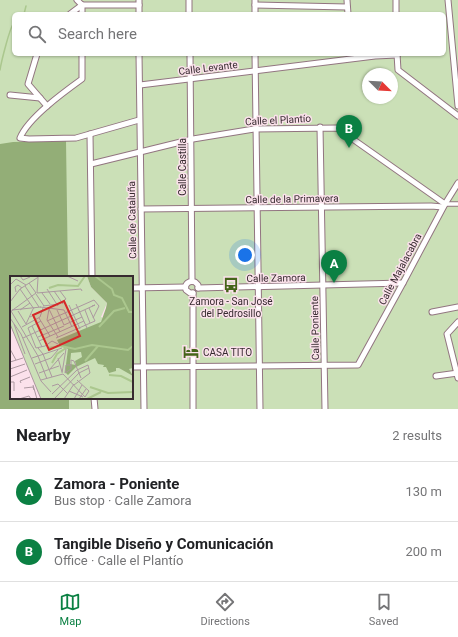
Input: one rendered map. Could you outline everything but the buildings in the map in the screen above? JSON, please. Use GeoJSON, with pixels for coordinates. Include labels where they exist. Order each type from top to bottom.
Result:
{"type":"FeatureCollection","features":[{"type":"Feature","properties":{"kind":"street"},"geometry":{"type":"LineString","coordinates":[[77,0],[82,5],[82,12]]}},
{"type":"Feature","properties":{"kind":"street"},"geometry":{"type":"LineString","coordinates":[[189,0],[190,12]]}},
{"type":"Feature","properties":{"kind":"street"},"geometry":{"type":"LineString","coordinates":[[346,0],[348,12]]}},
{"type":"Feature","properties":{"kind":"street"},"geometry":{"type":"LineString","coordinates":[[396,0],[396,12]]}},
{"type":"Feature","properties":{"kind":"street"},"geometry":{"type":"LineString","coordinates":[[448,0],[458,106]]}},
{"type":"Feature","properties":{"kind":"street"},"geometry":{"type":"LineString","coordinates":[[73,12],[82,5],[139,2]]}},
{"type":"Feature","properties":{"kind":"street"},"geometry":{"type":"LineString","coordinates":[[255,2],[347,6]]}},
{"type":"Feature","properties":{"kind":"street"},"geometry":{"type":"LineString","coordinates":[[36,56],[28,84],[47,106]]}},
{"type":"Feature","properties":{"kind":"street"},"geometry":{"type":"LineString","coordinates":[[82,56],[82,79],[47,106],[22,132],[20,138],[76,138],[139,120]]}},
{"type":"Feature","properties":{"kind":"street","name":"Calle de Cataluña"},"geometry":{"type":"LineString","coordinates":[[139,56],[144,409]]}},
{"type":"Feature","properties":{"kind":"street","name":"Calle Castilla"},"geometry":{"type":"LineString","coordinates":[[190,56],[192,140],[192,281]]}},
{"type":"Feature","properties":{"kind":"street"},"geometry":{"type":"LineString","coordinates":[[255,56],[260,409]]}},
{"type":"Feature","properties":{"kind":"street","name":"Calle Levante"},"geometry":{"type":"LineString","coordinates":[[140,85],[255,71],[351,56],[375,56]]}},
{"type":"Feature","properties":{"kind":"street"},"geometry":{"type":"LineString","coordinates":[[397,56],[398,70],[458,116]]}},
{"type":"Feature","properties":{"kind":"street"},"geometry":{"type":"LineString","coordinates":[[10,95],[40,98]]}},
{"type":"Feature","properties":{"kind":"street","name":"Calle el Plantío"},"geometry":{"type":"LineString","coordinates":[[91,164],[192,140],[256,129],[320,127],[337,128],[444,205]]}},
{"type":"Feature","properties":{"kind":"street","name":"Calle Poniente"},"geometry":{"type":"LineString","coordinates":[[320,127],[325,409]]}},
{"type":"Feature","properties":{"kind":"street"},"geometry":{"type":"LineString","coordinates":[[90,134],[92,276]]}},
{"type":"Feature","properties":{"kind":"street","name":"Calle Majalacabra"},"geometry":{"type":"LineString","coordinates":[[324,365],[358,365],[403,284],[444,205],[458,184]]}},
{"type":"Feature","properties":{"kind":"street","name":"Calle de la Primavera"},"geometry":{"type":"LineString","coordinates":[[141,209],[431,206],[458,204]]}},
{"type":"Feature","properties":{"kind":"street"},"geometry":{"type":"LineString","coordinates":[[185,287],[187,282],[192,281],[197,283],[198,288],[196,292],[192,293]]}},
{"type":"Feature","properties":{"kind":"street","name":"Calle Zamora"},"geometry":{"type":"LineString","coordinates":[[198,288],[403,284]]}},
{"type":"Feature","properties":{"kind":"street"},"geometry":{"type":"LineString","coordinates":[[133,288],[185,287]]}},
{"type":"Feature","properties":{"kind":"street"},"geometry":{"type":"LineString","coordinates":[[185,287],[188,292],[192,293]]}},
{"type":"Feature","properties":{"kind":"street"},"geometry":{"type":"LineString","coordinates":[[192,293],[193,409]]}},
{"type":"Feature","properties":{"kind":"street"},"geometry":{"type":"LineString","coordinates":[[432,312],[458,307]]}},
{"type":"Feature","properties":{"kind":"street"},"geometry":{"type":"LineString","coordinates":[[436,376],[458,375],[447,334],[458,322]]}},
{"type":"Feature","properties":{"kind":"street"},"geometry":{"type":"LineString","coordinates":[[133,367],[324,365]]}},
{"type":"Feature","properties":{"kind":"street"},"geometry":{"type":"LineString","coordinates":[[94,399],[95,409]]}},
{"type":"Feature","properties":{"kind":"green space"},"geometry":{"type":"Polygon","coordinates":[[[0,0],[458,0],[458,409],[0,409],[0,0]]]}},
{"type":"Feature","properties":{"kind":"green space"},"geometry":{"type":"Polygon","coordinates":[[[66,141],[68,276],[10,276],[10,399],[69,399],[69,409],[0,409],[0,144],[13,142],[66,141]]]}},
{"type":"Feature","properties":{"kind":"waterway"},"geometry":{"type":"LineString","coordinates":[[24,12],[26,6]]}},
{"type":"Feature","properties":{"kind":"waterway"},"geometry":{"type":"LineString","coordinates":[[0,70],[12,26]]}},
{"type":"Feature","properties":{"kind":"place","name":"Tangible Diseño y Comunicación"},"geometry":{"type":"Point","coordinates":[349,148]}},
{"type":"Feature","properties":{"kind":"place","name":"Zamora - Poniente"},"geometry":{"type":"Point","coordinates":[334,283]}},
{"type":"Feature","properties":{"kind":"place","name":"Zamora - San José del Pedrosillo"},"geometry":{"type":"Point","coordinates":[231,285]}},
{"type":"Feature","properties":{"kind":"place","name":"CASA TITO"},"geometry":{"type":"Point","coordinates":[191,352]}}]}
